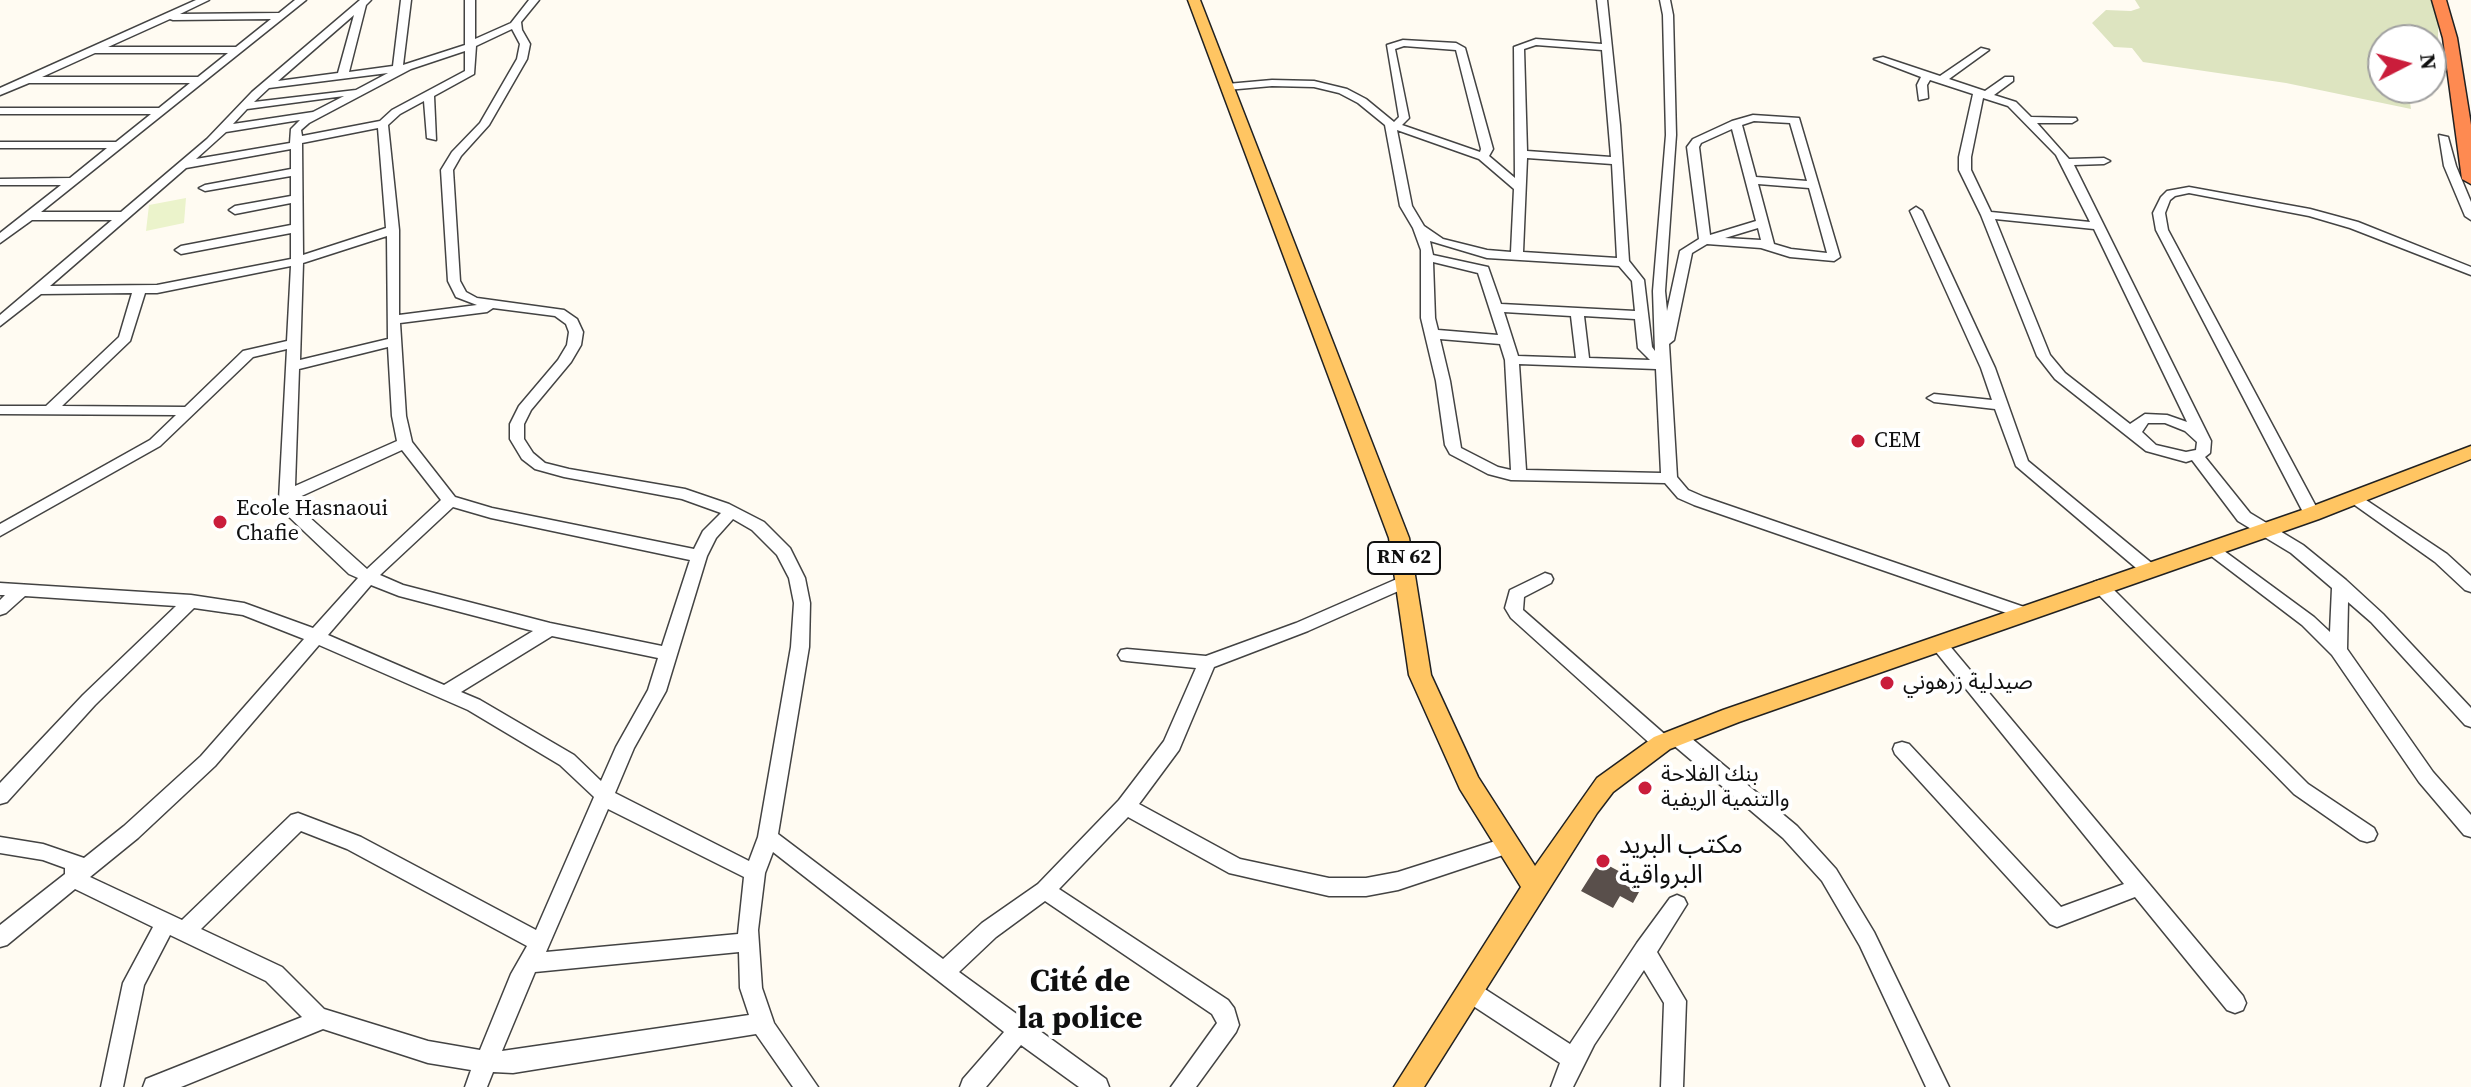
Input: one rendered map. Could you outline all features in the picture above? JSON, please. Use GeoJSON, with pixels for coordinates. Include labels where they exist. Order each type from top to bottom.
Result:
{"type":"FeatureCollection","features":[{"type":"Feature","properties":{"kind":"highway"},"geometry":{"type":"LineString","coordinates":[[2439,0],[2450,38],[2471,179]]}},
{"type":"Feature","properties":{"kind":"highway"},"geometry":{"type":"LineString","coordinates":[[2452,0],[2465,38],[2471,74]]}},
{"type":"Feature","properties":{"kind":"main road","name":"RN 62"},"geometry":{"type":"LineString","coordinates":[[1194,0],[1399,538],[1420,675],[1468,782],[1535,887]]}},
{"type":"Feature","properties":{"kind":"main road"},"geometry":{"type":"LineString","coordinates":[[1408,1087],[1588,806],[1605,785],[1625,768],[1670,741],[1707,724],[2312,514],[2471,452]]}},
{"type":"Feature","properties":{"kind":"main road"},"geometry":{"type":"LineString","coordinates":[[2358,496],[2425,479],[2471,463]]}},
{"type":"Feature","properties":{"kind":"street"},"geometry":{"type":"LineString","coordinates":[[0,92],[204,0]]}},
{"type":"Feature","properties":{"kind":"street"},"geometry":{"type":"LineString","coordinates":[[0,239],[301,0]]}},
{"type":"Feature","properties":{"kind":"street"},"geometry":{"type":"LineString","coordinates":[[402,68],[406,0]]}},
{"type":"Feature","properties":{"kind":"street"},"geometry":{"type":"LineString","coordinates":[[183,165],[383,124],[396,112],[470,72],[470,0]]}},
{"type":"Feature","properties":{"kind":"street"},"geometry":{"type":"LineString","coordinates":[[498,307],[461,294],[454,281],[447,170],[456,154],[484,125],[522,59],[525,44],[516,24],[518,17],[534,0]]}},
{"type":"Feature","properties":{"kind":"street"},"geometry":{"type":"LineString","coordinates":[[1602,0],[1623,262],[1638,280],[1645,348],[1662,365]]}},
{"type":"Feature","properties":{"kind":"street"},"geometry":{"type":"LineString","coordinates":[[1665,0],[1671,135],[1659,291],[1669,478],[1683,494],[1699,501],[2024,613]]}},
{"type":"Feature","properties":{"kind":"street"},"geometry":{"type":"LineString","coordinates":[[343,75],[364,2]]}},
{"type":"Feature","properties":{"kind":"street"},"geometry":{"type":"LineString","coordinates":[[0,322],[183,165],[266,85],[364,2]]}},
{"type":"Feature","properties":{"kind":"street"},"geometry":{"type":"LineString","coordinates":[[164,17],[280,16]]}},
{"type":"Feature","properties":{"kind":"street"},"geometry":{"type":"LineString","coordinates":[[516,24],[471,45],[402,68],[298,126],[294,143],[297,261],[287,496],[292,510],[355,570],[399,590],[550,629],[669,654]]}},
{"type":"Feature","properties":{"kind":"street"},"geometry":{"type":"LineString","coordinates":[[1517,256],[1522,154],[1519,47],[1536,42],[1605,47]]}},
{"type":"Feature","properties":{"kind":"street"},"geometry":{"type":"LineString","coordinates":[[1392,125],[1404,118],[1390,47],[1403,43],[1453,45],[1460,48],[1487,149],[1483,157]]}},
{"type":"Feature","properties":{"kind":"street"},"geometry":{"type":"LineString","coordinates":[[89,50],[238,50]]}},
{"type":"Feature","properties":{"kind":"street"},"geometry":{"type":"LineString","coordinates":[[1942,80],[1984,50]]}},
{"type":"Feature","properties":{"kind":"street"},"geometry":{"type":"LineString","coordinates":[[1879,59],[1912,65],[1927,75],[2012,104],[2067,162],[2204,441],[2206,447],[2196,456]]}},
{"type":"Feature","properties":{"kind":"street"},"geometry":{"type":"LineString","coordinates":[[266,85],[402,68]]}},
{"type":"Feature","properties":{"kind":"street"},"geometry":{"type":"LineString","coordinates":[[1923,98],[1922,85],[1927,75]]}},
{"type":"Feature","properties":{"kind":"street"},"geometry":{"type":"LineString","coordinates":[[2009,79],[1983,93],[1964,165],[2044,356],[2060,376],[2142,441],[2162,453],[2196,456],[2244,517],[2268,529],[2340,584],[2402,642],[2471,720]]}},
{"type":"Feature","properties":{"kind":"street"},"geometry":{"type":"LineString","coordinates":[[22,81],[200,80]]}},
{"type":"Feature","properties":{"kind":"street"},"geometry":{"type":"LineString","coordinates":[[1227,87],[1283,82],[1329,87],[1354,96],[1392,125],[1483,157],[1519,187]]}},
{"type":"Feature","properties":{"kind":"street"},"geometry":{"type":"LineString","coordinates":[[242,107],[363,90]]}},
{"type":"Feature","properties":{"kind":"street"},"geometry":{"type":"LineString","coordinates":[[429,95],[432,138]]}},
{"type":"Feature","properties":{"kind":"street"},"geometry":{"type":"LineString","coordinates":[[0,111],[161,111]]}},
{"type":"Feature","properties":{"kind":"street"},"geometry":{"type":"LineString","coordinates":[[222,129],[316,115]]}},
{"type":"Feature","properties":{"kind":"street"},"geometry":{"type":"LineString","coordinates":[[1758,117],[1795,120],[1834,257],[1790,253],[1768,245],[1705,240],[1693,147],[1697,141],[1736,123],[1758,117]]}},
{"type":"Feature","properties":{"kind":"street"},"geometry":{"type":"LineString","coordinates":[[2029,120],[2072,120]]}},
{"type":"Feature","properties":{"kind":"street"},"geometry":{"type":"LineString","coordinates":[[1736,123],[1768,245]]}},
{"type":"Feature","properties":{"kind":"street"},"geometry":{"type":"LineString","coordinates":[[383,124],[393,230],[393,320],[399,416],[405,443],[450,501],[491,513],[699,556]]}},
{"type":"Feature","properties":{"kind":"street"},"geometry":{"type":"LineString","coordinates":[[1392,125],[1406,206],[1419,228],[1426,257],[1428,318],[1443,381],[1452,445],[1464,456],[1493,471],[1519,475],[1669,478]]}},
{"type":"Feature","properties":{"kind":"street"},"geometry":{"type":"LineString","coordinates":[[2443,137],[2450,166],[2471,216]]}},
{"type":"Feature","properties":{"kind":"street"},"geometry":{"type":"LineString","coordinates":[[0,145],[118,145]]}},
{"type":"Feature","properties":{"kind":"street"},"geometry":{"type":"LineString","coordinates":[[1522,154],[1617,161]]}},
{"type":"Feature","properties":{"kind":"street"},"geometry":{"type":"LineString","coordinates":[[2067,162],[2104,161]]}},
{"type":"Feature","properties":{"kind":"street"},"geometry":{"type":"LineString","coordinates":[[205,188],[295,172]]}},
{"type":"Feature","properties":{"kind":"street"},"geometry":{"type":"LineString","coordinates":[[1751,180],[1815,185]]}},
{"type":"Feature","properties":{"kind":"street"},"geometry":{"type":"LineString","coordinates":[[0,182],[73,181]]}},
{"type":"Feature","properties":{"kind":"street"},"geometry":{"type":"LineString","coordinates":[[2312,514],[2162,230],[2159,213],[2165,199],[2171,193],[2189,190],[2310,213],[2354,225],[2471,271]]}},
{"type":"Feature","properties":{"kind":"street"},"geometry":{"type":"LineString","coordinates":[[235,210],[296,199]]}},
{"type":"Feature","properties":{"kind":"street"},"geometry":{"type":"LineString","coordinates":[[1916,211],[1935,248],[2026,469],[2148,569]]}},
{"type":"Feature","properties":{"kind":"street"},"geometry":{"type":"LineString","coordinates":[[1987,215],[2099,226]]}},
{"type":"Feature","properties":{"kind":"street"},"geometry":{"type":"LineString","coordinates":[[30,216],[124,216]]}},
{"type":"Feature","properties":{"kind":"street"},"geometry":{"type":"LineString","coordinates":[[1662,365],[1686,251],[1705,240],[1762,223]]}},
{"type":"Feature","properties":{"kind":"street"},"geometry":{"type":"LineString","coordinates":[[181,250],[296,228]]}},
{"type":"Feature","properties":{"kind":"street"},"geometry":{"type":"LineString","coordinates":[[1419,228],[1439,242],[1455,248],[1517,256],[1623,262]]}},
{"type":"Feature","properties":{"kind":"street"},"geometry":{"type":"LineString","coordinates":[[37,290],[139,290],[297,261],[393,230]]}},
{"type":"Feature","properties":{"kind":"street"},"geometry":{"type":"LineString","coordinates":[[1426,257],[1484,270],[1512,360],[1519,475]]}},
{"type":"Feature","properties":{"kind":"street"},"geometry":{"type":"LineString","coordinates":[[50,410],[125,338],[139,290]]}},
{"type":"Feature","properties":{"kind":"street"},"geometry":{"type":"LineString","coordinates":[[393,320],[498,307],[536,308],[559,313],[572,322],[576,332],[574,345],[564,362],[524,409],[517,424],[517,439],[527,456],[540,466],[554,470],[685,494],[758,526],[784,552],[797,578],[802,603],[800,647],[768,837],[755,873],[749,942],[751,988],[762,1023],[807,1087]]}},
{"type":"Feature","properties":{"kind":"street"},"geometry":{"type":"LineString","coordinates":[[1496,308],[1642,315]]}},
{"type":"Feature","properties":{"kind":"street"},"geometry":{"type":"LineString","coordinates":[[1577,312],[1583,363]]}},
{"type":"Feature","properties":{"kind":"street"},"geometry":{"type":"LineString","coordinates":[[1432,334],[1505,340]]}},
{"type":"Feature","properties":{"kind":"street"},"geometry":{"type":"LineString","coordinates":[[293,366],[395,341]]}},
{"type":"Feature","properties":{"kind":"street"},"geometry":{"type":"LineString","coordinates":[[0,531],[155,443],[248,354],[294,343]]}},
{"type":"Feature","properties":{"kind":"street"},"geometry":{"type":"LineString","coordinates":[[1512,360],[1662,365]]}},
{"type":"Feature","properties":{"kind":"street"},"geometry":{"type":"LineString","coordinates":[[1934,398],[2001,405]]}},
{"type":"Feature","properties":{"kind":"street"},"geometry":{"type":"LineString","coordinates":[[0,410],[186,411]]}},
{"type":"Feature","properties":{"kind":"street"},"geometry":{"type":"LineString","coordinates":[[2142,441],[2135,427],[2138,422],[2155,417],[2179,422],[2204,441]]}},
{"type":"Feature","properties":{"kind":"street"},"geometry":{"type":"LineString","coordinates":[[287,496],[405,443]]}},
{"type":"Feature","properties":{"kind":"street"},"geometry":{"type":"LineString","coordinates":[[2358,496],[2441,558],[2471,586]]}},
{"type":"Feature","properties":{"kind":"street"},"geometry":{"type":"LineString","coordinates":[[0,938],[131,832],[208,761],[368,577],[450,501]]}},
{"type":"Feature","properties":{"kind":"street"},"geometry":{"type":"LineString","coordinates":[[476,1087],[519,981],[535,953],[625,747],[657,691],[699,556],[709,535],[731,512]]}},
{"type":"Feature","properties":{"kind":"street"},"geometry":{"type":"LineString","coordinates":[[2210,549],[2308,621],[2338,650],[2426,777],[2471,829]]}},
{"type":"Feature","properties":{"kind":"street"},"geometry":{"type":"LineString","coordinates":[[1545,579],[1516,594],[1513,608],[1517,614],[1670,741],[1790,832],[1829,875],[1867,939],[1938,1087]]}},
{"type":"Feature","properties":{"kind":"street"},"geometry":{"type":"LineString","coordinates":[[1127,655],[1207,663],[1302,627],[1406,581]]}},
{"type":"Feature","properties":{"kind":"street"},"geometry":{"type":"LineString","coordinates":[[2338,650],[2340,584]]}},
{"type":"Feature","properties":{"kind":"street"},"geometry":{"type":"LineString","coordinates":[[2100,586],[2301,789],[2367,834]]}},
{"type":"Feature","properties":{"kind":"street"},"geometry":{"type":"LineString","coordinates":[[0,589],[191,601],[244,609],[315,635],[474,705],[567,760],[604,795],[755,873]]}},
{"type":"Feature","properties":{"kind":"street"},"geometry":{"type":"LineString","coordinates":[[0,609],[21,591]]}},
{"type":"Feature","properties":{"kind":"street"},"geometry":{"type":"LineString","coordinates":[[0,796],[89,700],[191,601]]}},
{"type":"Feature","properties":{"kind":"street"},"geometry":{"type":"LineString","coordinates":[[446,692],[550,629]]}},
{"type":"Feature","properties":{"kind":"street"},"geometry":{"type":"LineString","coordinates":[[1938,643],[2235,1003]]}},
{"type":"Feature","properties":{"kind":"street"},"geometry":{"type":"LineString","coordinates":[[944,972],[989,930],[1045,890],[1126,806],[1172,745],[1207,663]]}},
{"type":"Feature","properties":{"kind":"street"},"geometry":{"type":"LineString","coordinates":[[1902,749],[2057,918],[2139,887]]}},
{"type":"Feature","properties":{"kind":"street"},"geometry":{"type":"LineString","coordinates":[[1126,806],[1236,867],[1329,887],[1366,887],[1398,881],[1508,845]]}},
{"type":"Feature","properties":{"kind":"street"},"geometry":{"type":"LineString","coordinates":[[112,1087],[134,983],[176,926],[298,821],[354,843],[535,953],[749,942]]}},
{"type":"Feature","properties":{"kind":"street"},"geometry":{"type":"LineString","coordinates":[[768,837],[1019,1031],[1098,1087]]}},
{"type":"Feature","properties":{"kind":"street"},"geometry":{"type":"LineString","coordinates":[[0,845],[43,852],[76,863],[74,879]]}},
{"type":"Feature","properties":{"kind":"street"},"geometry":{"type":"LineString","coordinates":[[74,879],[274,974],[320,1020],[428,1052],[513,1062],[762,1023]]}},
{"type":"Feature","properties":{"kind":"street"},"geometry":{"type":"LineString","coordinates":[[1045,890],[1220,1007],[1226,1015],[1228,1025],[1182,1087]]}},
{"type":"Feature","properties":{"kind":"street"},"geometry":{"type":"LineString","coordinates":[[1562,1087],[1574,1059],[1677,904]]}},
{"type":"Feature","properties":{"kind":"street"},"geometry":{"type":"LineString","coordinates":[[1644,950],[1675,1001],[1672,1087]]}},
{"type":"Feature","properties":{"kind":"street"},"geometry":{"type":"LineString","coordinates":[[1469,991],[1574,1059]]}},
{"type":"Feature","properties":{"kind":"street"},"geometry":{"type":"LineString","coordinates":[[154,1087],[320,1020]]}},
{"type":"Feature","properties":{"kind":"street"},"geometry":{"type":"LineString","coordinates":[[971,1087],[1019,1031]]}},
{"type":"Feature","properties":{"kind":"green space"},"geometry":{"type":"Polygon","coordinates":[[[2135,0],[2431,0],[2438,14],[2438,24],[2367,24],[2367,100],[2286,83],[2143,62],[2132,48],[2114,47],[2092,23],[2106,10],[2131,11],[2140,8],[2135,0]]]}},
{"type":"Feature","properties":{"kind":"green space"},"geometry":{"type":"Polygon","coordinates":[[[2387,104],[2410,104],[2411,109],[2387,104]]]}},
{"type":"Feature","properties":{"kind":"green space"},"geometry":{"type":"Polygon","coordinates":[[[186,198],[184,223],[146,231],[149,205],[186,198]]]}},
{"type":"Feature","properties":{"kind":"building"},"geometry":{"type":"Polygon","coordinates":[[[1600,861],[1639,882],[1635,890],[1639,892],[1633,903],[1620,896],[1613,908],[1581,891],[1600,861]]]}},
{"type":"Feature","properties":{"kind":"place","name":"CEM"},"geometry":{"type":"Point","coordinates":[1858,441]}},
{"type":"Feature","properties":{"kind":"place","name":"Ecole Hasnaoui Chafie"},"geometry":{"type":"Point","coordinates":[220,522]}},
{"type":"Feature","properties":{"kind":"place","name":"صيدلية زرهوني"},"geometry":{"type":"Point","coordinates":[1887,683]}},
{"type":"Feature","properties":{"kind":"place","name":"بنك الفلاحة والتنمية الريفية"},"geometry":{"type":"Point","coordinates":[1645,788]}},
{"type":"Feature","properties":{"kind":"place","name":"مكتب البريد البرواقية"},"geometry":{"type":"Point","coordinates":[1603,861]}},
{"type":"Feature","properties":{"kind":"district","name":"Cité de la police"},"geometry":{"type":"Point","coordinates":[1080,1002]}}]}
